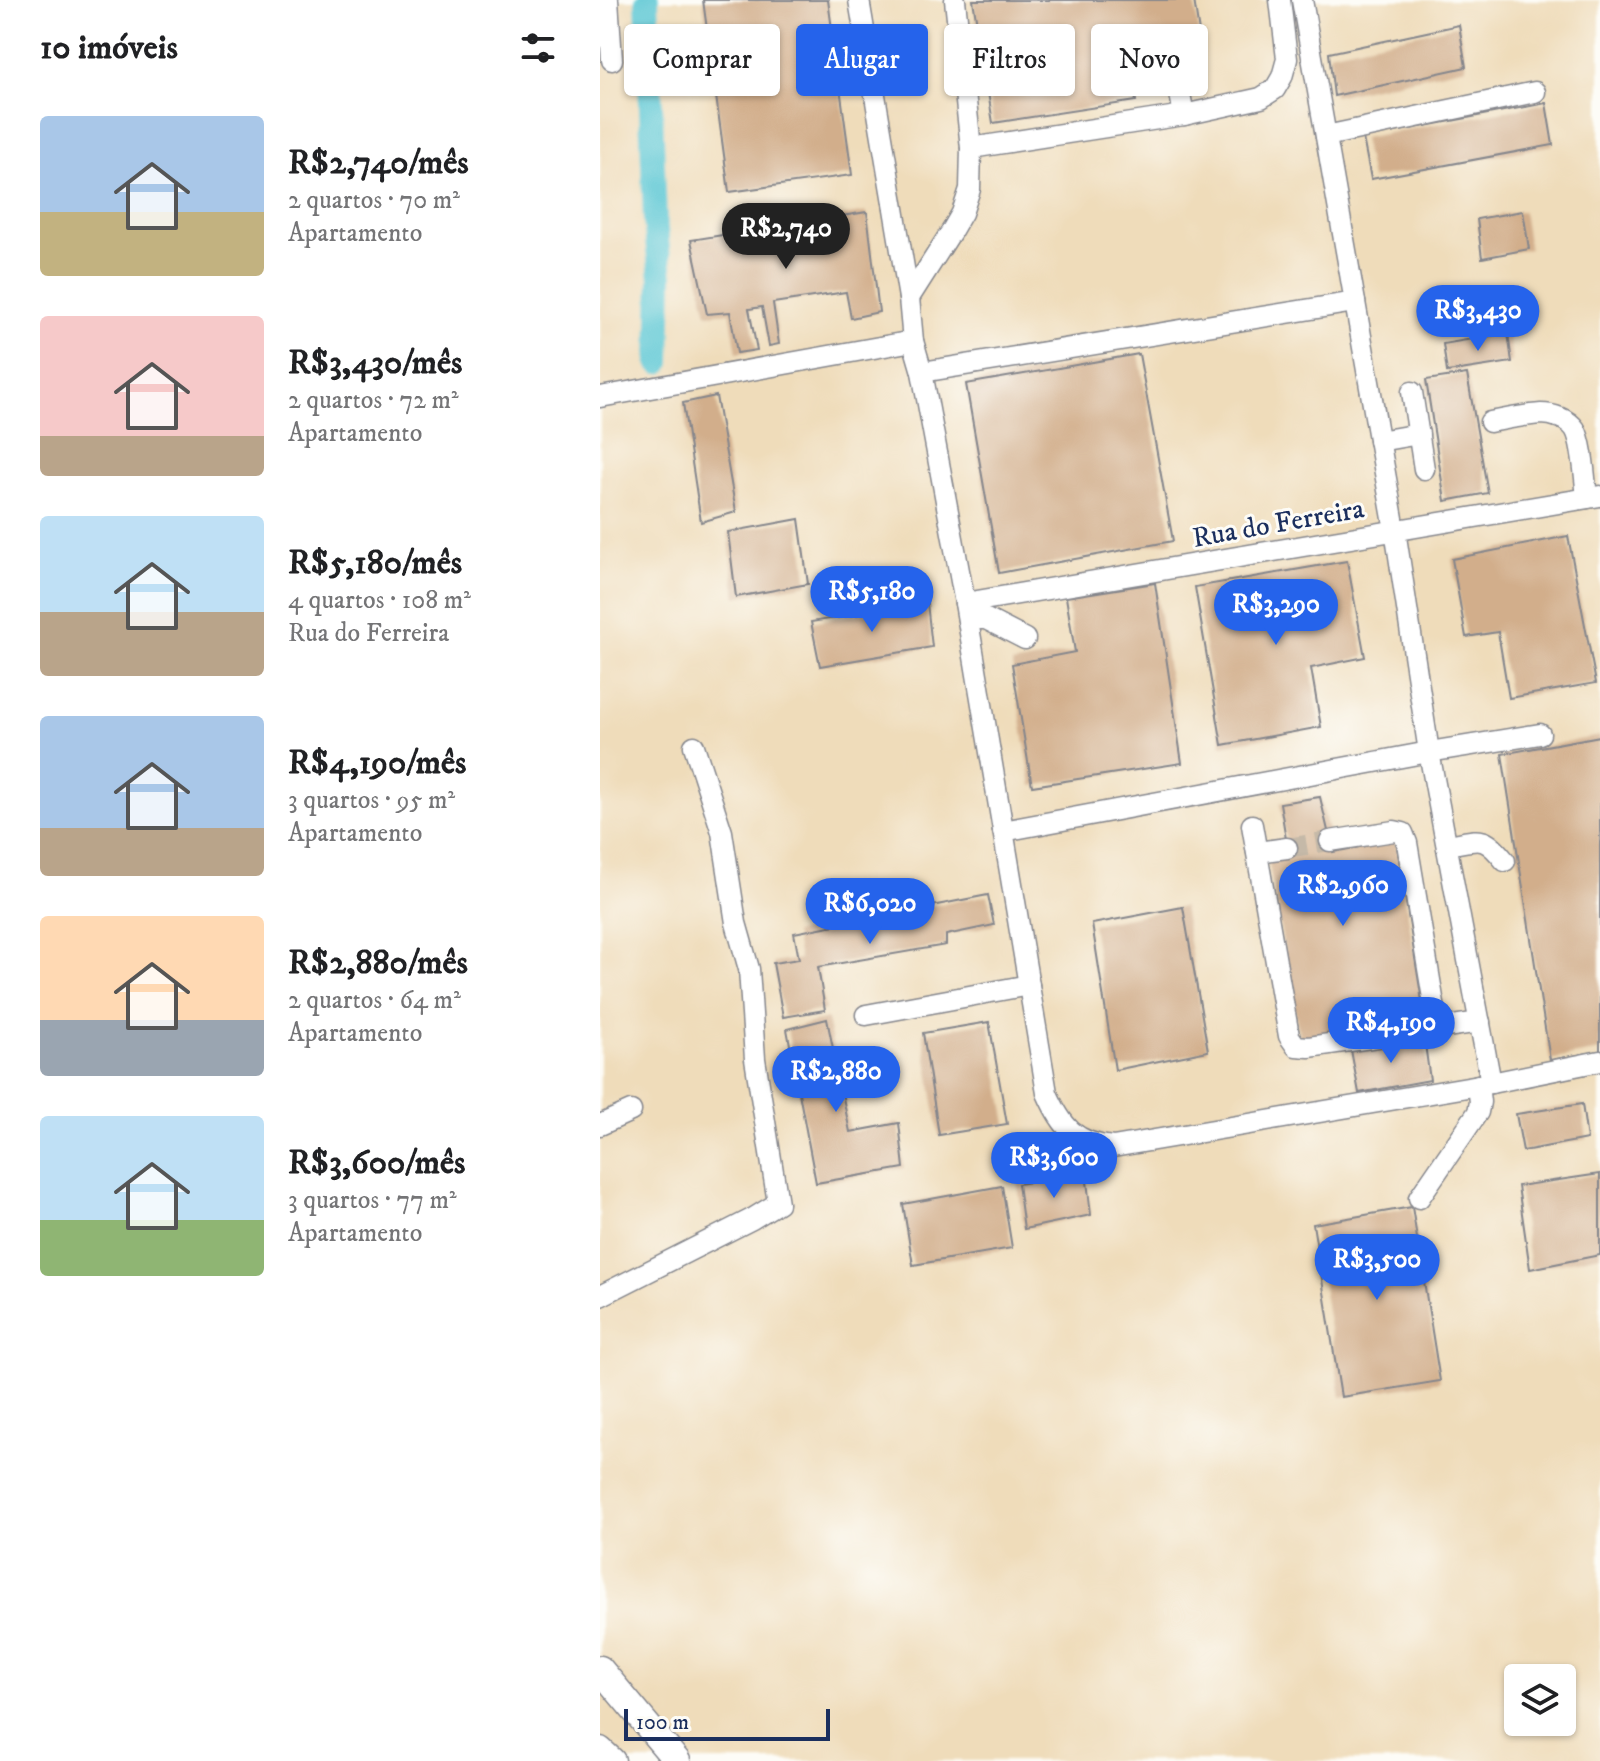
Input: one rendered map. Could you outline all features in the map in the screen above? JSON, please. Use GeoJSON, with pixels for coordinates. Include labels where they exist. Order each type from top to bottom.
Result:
{"type":"FeatureCollection","features":[{"type":"Feature","properties":{"kind":"main road"},"geometry":{"type":"LineString","coordinates":[[600,1669],[610,1690],[677,1761]]}},
{"type":"Feature","properties":{"kind":"main road"},"geometry":{"type":"LineString","coordinates":[[600,1750],[612,1761]]}},
{"type":"Feature","properties":{"kind":"street"},"geometry":{"type":"LineString","coordinates":[[608,0],[612,60]]}},
{"type":"Feature","properties":{"kind":"street"},"geometry":{"type":"LineString","coordinates":[[859,0],[909,298],[913,341],[922,372],[966,611],[1047,1093],[1056,1113],[1079,1138],[1096,1145],[1113,1147],[1485,1084],[1600,1061]]}},
{"type":"Feature","properties":{"kind":"street"},"geometry":{"type":"LineString","coordinates":[[909,298],[962,213],[970,189],[971,148],[955,0]]}},
{"type":"Feature","properties":{"kind":"street"},"geometry":{"type":"LineString","coordinates":[[971,148],[1184,115],[1261,98],[1275,89],[1287,59],[1280,0]]}},
{"type":"Feature","properties":{"kind":"street"},"geometry":{"type":"LineString","coordinates":[[1302,0],[1395,530],[1429,752],[1480,1022],[1485,1084],[1478,1112],[1419,1198]]}},
{"type":"Feature","properties":{"kind":"street"},"geometry":{"type":"LineString","coordinates":[[1326,136],[1535,92]]}},
{"type":"Feature","properties":{"kind":"street"},"geometry":{"type":"LineString","coordinates":[[1180,96],[1184,115]]}},
{"type":"Feature","properties":{"kind":"street"},"geometry":{"type":"LineString","coordinates":[[922,372],[1355,302]]}},
{"type":"Feature","properties":{"kind":"street"},"geometry":{"type":"LineString","coordinates":[[600,397],[913,341]]}},
{"type":"Feature","properties":{"kind":"street"},"geometry":{"type":"LineString","coordinates":[[1412,392],[1424,469]]}},
{"type":"Feature","properties":{"kind":"street"},"geometry":{"type":"LineString","coordinates":[[1490,422],[1541,414],[1566,420],[1574,427],[1578,437],[1594,497]]}},
{"type":"Feature","properties":{"kind":"street"},"geometry":{"type":"LineString","coordinates":[[1379,441],[1419,434]]}},
{"type":"Feature","properties":{"kind":"street","name":"Rua do Ferreira"},"geometry":{"type":"LineString","coordinates":[[966,611],[1395,530],[1594,497]]}},
{"type":"Feature","properties":{"kind":"street"},"geometry":{"type":"LineString","coordinates":[[966,611],[1025,639]]}},
{"type":"Feature","properties":{"kind":"street"},"geometry":{"type":"LineString","coordinates":[[1003,831],[1540,734]]}},
{"type":"Feature","properties":{"kind":"street"},"geometry":{"type":"LineString","coordinates":[[600,1296],[778,1203],[755,1059],[749,969],[736,923],[722,832],[694,746]]}},
{"type":"Feature","properties":{"kind":"street"},"geometry":{"type":"LineString","coordinates":[[1252,825],[1289,1036],[1296,1046],[1309,1047],[1480,1022]]}},
{"type":"Feature","properties":{"kind":"street"},"geometry":{"type":"LineString","coordinates":[[1330,841],[1394,831],[1403,833],[1438,1028]]}},
{"type":"Feature","properties":{"kind":"street"},"geometry":{"type":"LineString","coordinates":[[1447,845],[1487,841],[1505,861]]}},
{"type":"Feature","properties":{"kind":"street"},"geometry":{"type":"LineString","coordinates":[[1257,852],[1287,848]]}},
{"type":"Feature","properties":{"kind":"street"},"geometry":{"type":"LineString","coordinates":[[866,1015],[1029,985]]}},
{"type":"Feature","properties":{"kind":"street"},"geometry":{"type":"LineString","coordinates":[[600,1125],[631,1111]]}},
{"type":"Feature","properties":{"kind":"building"},"geometry":{"type":"Polygon","coordinates":[[[703,0],[828,0],[831,24],[796,24],[796,96],[841,96],[852,175],[729,192],[716,96],[780,96],[780,24],[706,24],[703,0]]]}},
{"type":"Feature","properties":{"kind":"building"},"geometry":{"type":"Polygon","coordinates":[[[973,0],[1194,0],[1198,24],[1091,24],[1091,96],[1135,96],[1136,101],[993,123],[989,96],[1075,96],[1075,24],[977,24],[973,0]]]}},
{"type":"Feature","properties":{"kind":"building"},"geometry":{"type":"Polygon","coordinates":[[[1459,25],[1466,67],[1334,96],[1329,53],[1459,25]]]}},
{"type":"Feature","properties":{"kind":"building"},"geometry":{"type":"Polygon","coordinates":[[[1546,103],[1553,145],[1371,179],[1363,138],[1546,103]]]}},
{"type":"Feature","properties":{"kind":"building"},"geometry":{"type":"Polygon","coordinates":[[[1523,211],[1529,249],[1482,258],[1477,219],[1523,211]]]}},
{"type":"Feature","properties":{"kind":"building"},"geometry":{"type":"Polygon","coordinates":[[[867,212],[879,312],[851,318],[846,292],[773,303],[779,344],[769,346],[762,307],[749,309],[757,350],[737,353],[730,312],[707,314],[691,240],[867,212]]]}},
{"type":"Feature","properties":{"kind":"building"},"geometry":{"type":"Polygon","coordinates":[[[1508,333],[1512,362],[1447,372],[1443,344],[1508,333]]]}},
{"type":"Feature","properties":{"kind":"building"},"geometry":{"type":"Polygon","coordinates":[[[1139,354],[1173,541],[999,573],[966,384],[1139,354]]]}},
{"type":"Feature","properties":{"kind":"building"},"geometry":{"type":"Polygon","coordinates":[[[1467,374],[1488,493],[1445,501],[1426,380],[1467,374]]]}},
{"type":"Feature","properties":{"kind":"building"},"geometry":{"type":"Polygon","coordinates":[[[716,396],[736,512],[701,522],[683,403],[716,396]]]}},
{"type":"Feature","properties":{"kind":"building"},"geometry":{"type":"Polygon","coordinates":[[[799,519],[808,584],[736,597],[728,532],[799,519]]]}},
{"type":"Feature","properties":{"kind":"building"},"geometry":{"type":"Polygon","coordinates":[[[1568,536],[1596,683],[1509,698],[1498,632],[1466,637],[1452,559],[1568,536]]]}},
{"type":"Feature","properties":{"kind":"building"},"geometry":{"type":"Polygon","coordinates":[[[1347,561],[1365,657],[1311,668],[1321,727],[1222,745],[1195,587],[1347,561]]]}},
{"type":"Feature","properties":{"kind":"building"},"geometry":{"type":"Polygon","coordinates":[[[1155,583],[1182,763],[1032,786],[1012,664],[1075,652],[1066,597],[1155,583]]]}},
{"type":"Feature","properties":{"kind":"building"},"geometry":{"type":"Polygon","coordinates":[[[927,603],[932,647],[820,666],[811,622],[927,603]]]}},
{"type":"Feature","properties":{"kind":"building"},"geometry":{"type":"Polygon","coordinates":[[[1600,736],[1600,1051],[1550,1060],[1502,754],[1600,736]]]}},
{"type":"Feature","properties":{"kind":"building"},"geometry":{"type":"Polygon","coordinates":[[[1320,797],[1333,852],[1396,840],[1424,1014],[1300,1040],[1268,859],[1289,857],[1280,803],[1320,797]]]}},
{"type":"Feature","properties":{"kind":"building"},"geometry":{"type":"Polygon","coordinates":[[[988,895],[994,925],[946,935],[946,945],[818,967],[825,1010],[783,1017],[773,963],[799,959],[794,933],[988,895]]]}},
{"type":"Feature","properties":{"kind":"building"},"geometry":{"type":"Polygon","coordinates":[[[1183,907],[1208,1051],[1115,1070],[1092,924],[1183,907]]]}},
{"type":"Feature","properties":{"kind":"building"},"geometry":{"type":"Polygon","coordinates":[[[827,1019],[850,1132],[899,1123],[904,1168],[816,1183],[787,1029],[827,1019]]]}},
{"type":"Feature","properties":{"kind":"building"},"geometry":{"type":"Polygon","coordinates":[[[989,1022],[1007,1124],[939,1135],[923,1033],[989,1022]]]}},
{"type":"Feature","properties":{"kind":"building"},"geometry":{"type":"Polygon","coordinates":[[[1424,1037],[1430,1080],[1359,1093],[1351,1050],[1424,1037]]]}},
{"type":"Feature","properties":{"kind":"building"},"geometry":{"type":"Polygon","coordinates":[[[1582,1104],[1587,1139],[1523,1151],[1516,1114],[1582,1104]]]}},
{"type":"Feature","properties":{"kind":"building"},"geometry":{"type":"Polygon","coordinates":[[[1086,1173],[1091,1215],[1024,1229],[1018,1184],[1086,1173]]]}},
{"type":"Feature","properties":{"kind":"building"},"geometry":{"type":"Polygon","coordinates":[[[1600,1174],[1600,1255],[1530,1269],[1518,1186],[1600,1174]]]}},
{"type":"Feature","properties":{"kind":"building"},"geometry":{"type":"Polygon","coordinates":[[[1002,1186],[1012,1248],[913,1265],[903,1204],[1002,1186]]]}},
{"type":"Feature","properties":{"kind":"building"},"geometry":{"type":"Polygon","coordinates":[[[1412,1207],[1440,1381],[1341,1397],[1313,1224],[1412,1207]]]}},
{"type":"Feature","properties":{"kind":"waterway"},"geometry":{"type":"LineString","coordinates":[[647,0],[655,220],[661,278],[659,362]]}},
{"type":"Feature","properties":{"kind":"tunnel"},"geometry":{"type":"LineString","coordinates":[[1287,848],[1330,841]]}}]}
